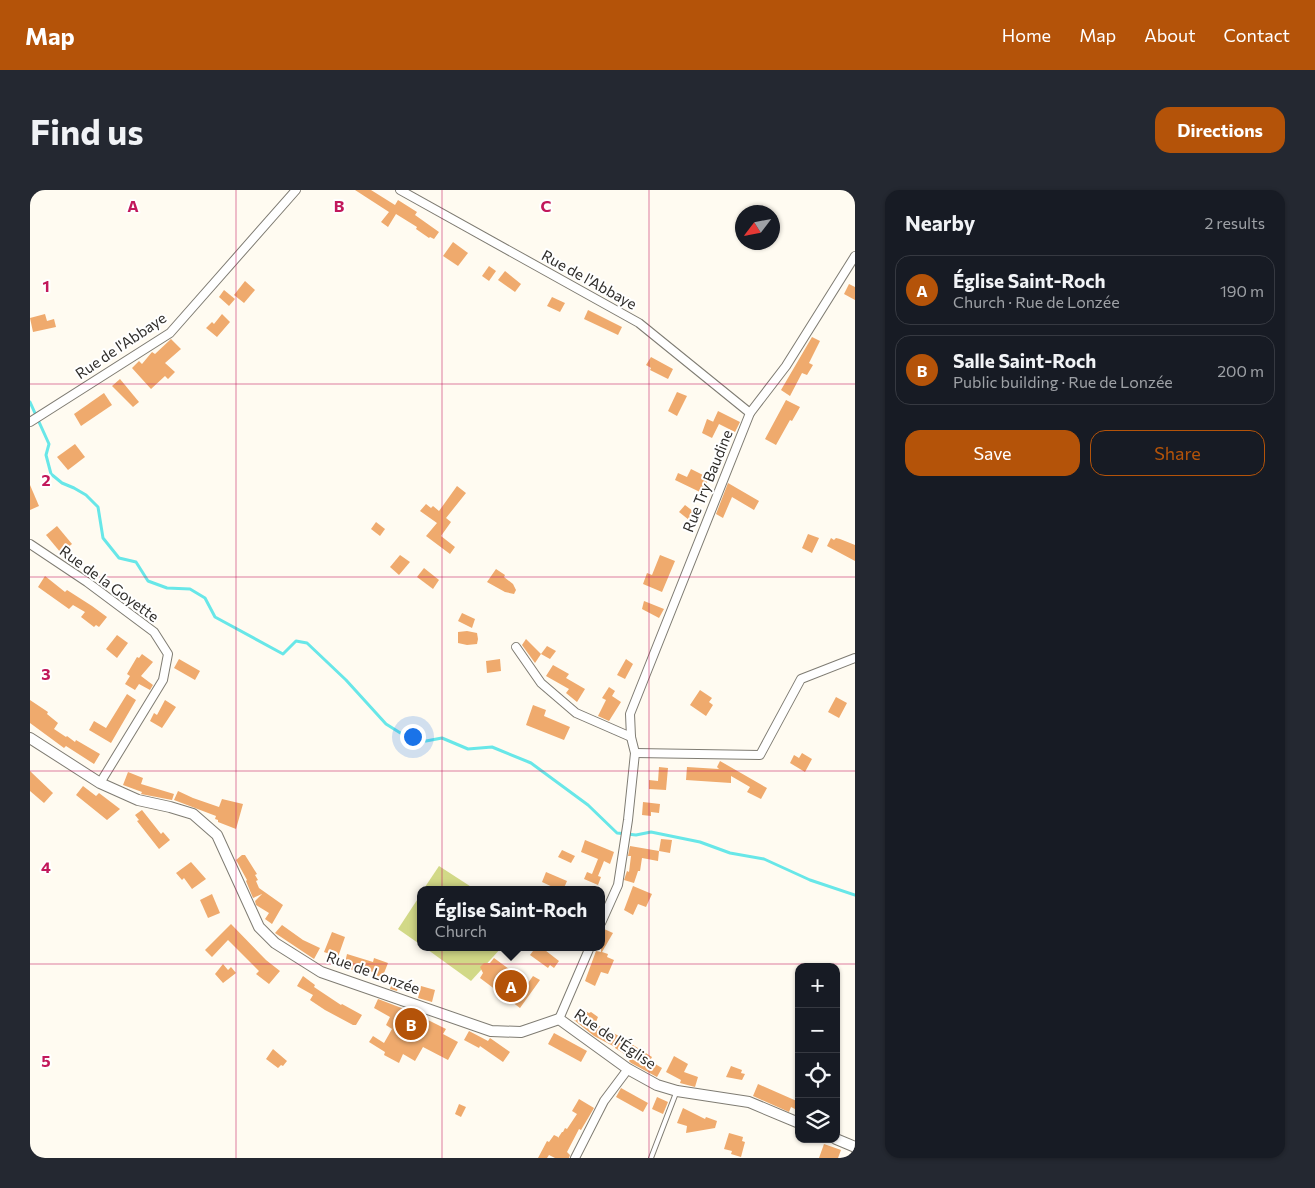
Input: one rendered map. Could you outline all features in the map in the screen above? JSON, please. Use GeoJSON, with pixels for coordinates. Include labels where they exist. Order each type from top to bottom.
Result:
{"type":"FeatureCollection","features":[{"type":"Feature","properties":{"kind":"street","name":"Rue de l'Abbaye"},"geometry":{"type":"LineString","coordinates":[[31,421],[170,333],[296,190]]}},
{"type":"Feature","properties":{"kind":"street","name":"Rue de l'Abbaye"},"geometry":{"type":"LineString","coordinates":[[400,190],[638,323],[750,413]]}},
{"type":"Feature","properties":{"kind":"street","name":"Rue Try Baudine"},"geometry":{"type":"LineString","coordinates":[[635,753],[631,737],[630,714],[750,413],[786,366],[855,256]]}},
{"type":"Feature","properties":{"kind":"street","name":"Rue de la Goyette"},"geometry":{"type":"LineString","coordinates":[[30,544],[87,582],[154,632],[168,654],[163,680],[100,783]]}},
{"type":"Feature","properties":{"kind":"street"},"geometry":{"type":"LineString","coordinates":[[516,647],[540,683],[576,714],[631,737]]}},
{"type":"Feature","properties":{"kind":"street"},"geometry":{"type":"LineString","coordinates":[[605,914],[618,885],[627,827],[635,753],[760,755],[800,679],[855,658]]}},
{"type":"Feature","properties":{"kind":"street","name":"Rue de Lonzée"},"geometry":{"type":"LineString","coordinates":[[30,738],[100,783],[138,800],[170,806],[193,814],[217,835],[259,927],[275,943],[321,972],[491,1031],[521,1032],[559,1019]]}},
{"type":"Feature","properties":{"kind":"street"},"geometry":{"type":"LineString","coordinates":[[559,1019],[588,951]]}},
{"type":"Feature","properties":{"kind":"street","name":"Rue de l'Église"},"geometry":{"type":"LineString","coordinates":[[559,1019],[628,1069],[658,1085],[749,1102],[795,1121]]}},
{"type":"Feature","properties":{"kind":"street"},"geometry":{"type":"LineString","coordinates":[[575,1158],[604,1101],[628,1069]]}},
{"type":"Feature","properties":{"kind":"street"},"geometry":{"type":"LineString","coordinates":[[840,1141],[855,1147]]}},
{"type":"Feature","properties":{"kind":"lane"},"geometry":{"type":"LineString","coordinates":[[651,1158],[677,1090]]}},
{"type":"Feature","properties":{"kind":"green space"},"geometry":{"type":"Polygon","coordinates":[[[439,866],[470,886],[426,886],[439,866]]]}},
{"type":"Feature","properties":{"kind":"green space"},"geometry":{"type":"Polygon","coordinates":[[[417,900],[417,942],[398,929],[417,900]]]}},
{"type":"Feature","properties":{"kind":"green space"},"geometry":{"type":"Polygon","coordinates":[[[430,951],[498,951],[471,981],[430,951]]]}},
{"type":"Feature","properties":{"kind":"building"},"geometry":{"type":"Polygon","coordinates":[[[355,190],[371,190],[395,205],[398,200],[417,212],[415,215],[439,232],[434,239],[429,238],[416,229],[417,227],[396,214],[388,227],[381,222],[389,212],[355,190]]]}},
{"type":"Feature","properties":{"kind":"building"},"geometry":{"type":"Polygon","coordinates":[[[453,242],[468,253],[458,266],[443,256],[453,242]]]}},
{"type":"Feature","properties":{"kind":"building"},"geometry":{"type":"Polygon","coordinates":[[[489,266],[496,271],[489,281],[482,276],[489,266]]]}},
{"type":"Feature","properties":{"kind":"building"},"geometry":{"type":"Polygon","coordinates":[[[505,271],[521,284],[515,292],[498,280],[505,271]]]}},
{"type":"Feature","properties":{"kind":"building"},"geometry":{"type":"Polygon","coordinates":[[[245,281],[255,290],[244,303],[234,295],[245,281]]]}},
{"type":"Feature","properties":{"kind":"building"},"geometry":{"type":"Polygon","coordinates":[[[849,284],[855,287],[855,300],[844,294],[849,284]]]}},
{"type":"Feature","properties":{"kind":"building"},"geometry":{"type":"Polygon","coordinates":[[[224,290],[235,299],[229,306],[219,297],[224,290]]]}},
{"type":"Feature","properties":{"kind":"building"},"geometry":{"type":"Polygon","coordinates":[[[552,297],[565,303],[560,312],[547,306],[552,297]]]}},
{"type":"Feature","properties":{"kind":"building"},"geometry":{"type":"Polygon","coordinates":[[[588,310],[622,327],[618,335],[584,319],[588,310]]]}},
{"type":"Feature","properties":{"kind":"building"},"geometry":{"type":"Polygon","coordinates":[[[45,314],[47,321],[54,319],[56,327],[33,332],[30,318],[45,314]]]}},
{"type":"Feature","properties":{"kind":"building"},"geometry":{"type":"Polygon","coordinates":[[[222,314],[230,322],[217,337],[206,328],[212,322],[214,324],[222,314]]]}},
{"type":"Feature","properties":{"kind":"building"},"geometry":{"type":"Polygon","coordinates":[[[812,337],[820,341],[809,363],[813,365],[807,375],[802,373],[790,396],[781,390],[812,337]]]}},
{"type":"Feature","properties":{"kind":"building"},"geometry":{"type":"Polygon","coordinates":[[[171,339],[181,349],[165,363],[175,372],[168,379],[165,376],[151,389],[132,368],[139,361],[142,364],[152,352],[155,354],[171,339]]]}},
{"type":"Feature","properties":{"kind":"building"},"geometry":{"type":"Polygon","coordinates":[[[651,357],[673,369],[668,379],[650,370],[651,368],[646,365],[651,357]]]}},
{"type":"Feature","properties":{"kind":"building"},"geometry":{"type":"Polygon","coordinates":[[[120,379],[139,402],[133,407],[112,386],[120,379]]]}},
{"type":"Feature","properties":{"kind":"building"},"geometry":{"type":"Polygon","coordinates":[[[677,392],[687,396],[677,416],[668,411],[677,392]]]}},
{"type":"Feature","properties":{"kind":"building"},"geometry":{"type":"Polygon","coordinates":[[[104,393],[112,405],[81,426],[74,414],[104,393]]]}},
{"type":"Feature","properties":{"kind":"building"},"geometry":{"type":"Polygon","coordinates":[[[786,400],[800,407],[792,421],[790,420],[776,445],[765,439],[786,400]]]}},
{"type":"Feature","properties":{"kind":"building"},"geometry":{"type":"Polygon","coordinates":[[[718,411],[740,422],[735,432],[719,424],[712,438],[702,433],[707,419],[713,422],[718,411]]]}},
{"type":"Feature","properties":{"kind":"building"},"geometry":{"type":"Polygon","coordinates":[[[75,444],[85,457],[68,470],[57,457],[75,444]]]}},
{"type":"Feature","properties":{"kind":"building"},"geometry":{"type":"Polygon","coordinates":[[[691,469],[709,478],[702,493],[675,480],[678,473],[687,477],[691,469]]]}},
{"type":"Feature","properties":{"kind":"building"},"geometry":{"type":"Polygon","coordinates":[[[728,483],[759,501],[754,510],[732,497],[723,518],[716,514],[728,483]]]}},
{"type":"Feature","properties":{"kind":"building"},"geometry":{"type":"Polygon","coordinates":[[[30,485],[39,506],[30,510],[30,485]]]}},
{"type":"Feature","properties":{"kind":"building"},"geometry":{"type":"Polygon","coordinates":[[[457,486],[466,493],[446,518],[451,522],[441,536],[455,547],[450,554],[426,536],[437,523],[420,511],[426,504],[431,508],[433,506],[439,511],[457,486]]]}},
{"type":"Feature","properties":{"kind":"building"},"geometry":{"type":"Polygon","coordinates":[[[685,505],[698,515],[694,524],[679,512],[685,505]]]}},
{"type":"Feature","properties":{"kind":"building"},"geometry":{"type":"Polygon","coordinates":[[[376,522],[385,529],[380,536],[371,529],[376,522]]]}},
{"type":"Feature","properties":{"kind":"building"},"geometry":{"type":"Polygon","coordinates":[[[57,526],[72,544],[61,553],[46,535],[57,526]]]}},
{"type":"Feature","properties":{"kind":"building"},"geometry":{"type":"Polygon","coordinates":[[[808,534],[819,538],[812,553],[802,548],[808,534]]]}},
{"type":"Feature","properties":{"kind":"building"},"geometry":{"type":"Polygon","coordinates":[[[831,538],[834,540],[836,538],[840,539],[855,545],[855,561],[827,546],[831,538]]]}},
{"type":"Feature","properties":{"kind":"building"},"geometry":{"type":"Polygon","coordinates":[[[400,555],[410,562],[399,575],[390,567],[400,555]]]}},
{"type":"Feature","properties":{"kind":"building"},"geometry":{"type":"Polygon","coordinates":[[[660,555],[675,561],[662,592],[643,584],[647,573],[652,575],[660,555]]]}},
{"type":"Feature","properties":{"kind":"building"},"geometry":{"type":"Polygon","coordinates":[[[424,568],[439,580],[433,589],[417,577],[424,568]]]}},
{"type":"Feature","properties":{"kind":"building"},"geometry":{"type":"Polygon","coordinates":[[[496,569],[513,584],[516,590],[514,594],[505,592],[487,582],[496,569]]]}},
{"type":"Feature","properties":{"kind":"building"},"geometry":{"type":"Polygon","coordinates":[[[45,576],[65,592],[67,590],[107,617],[99,627],[96,625],[94,627],[81,617],[85,612],[73,605],[69,609],[38,587],[45,576]]]}},
{"type":"Feature","properties":{"kind":"building"},"geometry":{"type":"Polygon","coordinates":[[[644,601],[664,609],[659,618],[642,609],[644,601]]]}},
{"type":"Feature","properties":{"kind":"building"},"geometry":{"type":"Polygon","coordinates":[[[462,613],[475,619],[472,628],[458,621],[462,613]]]}},
{"type":"Feature","properties":{"kind":"building"},"geometry":{"type":"Polygon","coordinates":[[[458,632],[477,633],[477,644],[467,645],[458,643],[458,632]]]}},
{"type":"Feature","properties":{"kind":"building"},"geometry":{"type":"Polygon","coordinates":[[[117,635],[128,643],[117,658],[106,649],[117,635]]]}},
{"type":"Feature","properties":{"kind":"building"},"geometry":{"type":"Polygon","coordinates":[[[526,639],[541,654],[535,663],[522,645],[526,639]]]}},
{"type":"Feature","properties":{"kind":"building"},"geometry":{"type":"Polygon","coordinates":[[[547,646],[556,651],[550,659],[541,654],[547,646]]]}},
{"type":"Feature","properties":{"kind":"building"},"geometry":{"type":"Polygon","coordinates":[[[142,654],[153,662],[141,676],[153,685],[150,690],[139,684],[135,690],[125,684],[130,676],[127,674],[137,657],[139,658],[142,654]]]}},
{"type":"Feature","properties":{"kind":"building"},"geometry":{"type":"Polygon","coordinates":[[[179,659],[200,671],[195,680],[174,668],[179,659]]]}},
{"type":"Feature","properties":{"kind":"building"},"geometry":{"type":"Polygon","coordinates":[[[500,659],[501,671],[487,673],[486,661],[500,659]]]}},
{"type":"Feature","properties":{"kind":"building"},"geometry":{"type":"Polygon","coordinates":[[[626,659],[633,664],[625,679],[617,675],[626,659]]]}},
{"type":"Feature","properties":{"kind":"building"},"geometry":{"type":"Polygon","coordinates":[[[553,665],[569,674],[566,678],[585,689],[577,702],[566,693],[569,689],[546,676],[553,665]]]}},
{"type":"Feature","properties":{"kind":"building"},"geometry":{"type":"Polygon","coordinates":[[[609,687],[615,691],[612,696],[621,702],[609,721],[598,716],[606,700],[602,698],[609,687]]]}},
{"type":"Feature","properties":{"kind":"building"},"geometry":{"type":"Polygon","coordinates":[[[700,690],[712,698],[709,702],[713,705],[706,716],[690,705],[700,690]]]}},
{"type":"Feature","properties":{"kind":"building"},"geometry":{"type":"Polygon","coordinates":[[[127,694],[136,700],[111,743],[89,730],[94,721],[106,728],[127,694]]]}},
{"type":"Feature","properties":{"kind":"building"},"geometry":{"type":"Polygon","coordinates":[[[836,697],[847,703],[839,718],[828,712],[836,697]]]}},
{"type":"Feature","properties":{"kind":"building"},"geometry":{"type":"Polygon","coordinates":[[[30,700],[48,712],[47,714],[58,723],[54,729],[100,754],[94,764],[66,746],[64,748],[30,723],[30,700]]]}},
{"type":"Feature","properties":{"kind":"building"},"geometry":{"type":"Polygon","coordinates":[[[165,700],[176,707],[162,728],[150,721],[154,713],[157,715],[165,700]]]}},
{"type":"Feature","properties":{"kind":"building"},"geometry":{"type":"Polygon","coordinates":[[[533,705],[546,710],[544,716],[570,727],[564,740],[526,725],[533,705]]]}},
{"type":"Feature","properties":{"kind":"building"},"geometry":{"type":"Polygon","coordinates":[[[802,753],[812,759],[805,772],[790,763],[794,755],[799,758],[802,753]]]}},
{"type":"Feature","properties":{"kind":"building"},"geometry":{"type":"Polygon","coordinates":[[[720,761],[767,788],[761,799],[747,792],[750,787],[731,776],[731,783],[686,780],[687,767],[719,769],[717,767],[720,761]]]}},
{"type":"Feature","properties":{"kind":"building"},"geometry":{"type":"Polygon","coordinates":[[[659,767],[668,768],[666,790],[649,789],[649,780],[658,781],[659,767]]]}},
{"type":"Feature","properties":{"kind":"building"},"geometry":{"type":"Polygon","coordinates":[[[30,771],[53,793],[44,803],[30,791],[30,771]]]}},
{"type":"Feature","properties":{"kind":"building"},"geometry":{"type":"Polygon","coordinates":[[[128,772],[143,778],[141,784],[174,794],[172,800],[141,794],[142,792],[123,785],[128,772]]]}},
{"type":"Feature","properties":{"kind":"building"},"geometry":{"type":"Polygon","coordinates":[[[83,786],[96,796],[99,793],[120,809],[107,820],[76,795],[83,786]]]}},
{"type":"Feature","properties":{"kind":"building"},"geometry":{"type":"Polygon","coordinates":[[[178,791],[219,807],[222,799],[243,804],[236,829],[218,822],[215,819],[216,816],[174,800],[178,791]]]}},
{"type":"Feature","properties":{"kind":"building"},"geometry":{"type":"Polygon","coordinates":[[[643,802],[660,804],[659,813],[651,812],[651,816],[642,815],[643,802]]]}},
{"type":"Feature","properties":{"kind":"building"},"geometry":{"type":"Polygon","coordinates":[[[142,810],[161,834],[163,832],[170,840],[159,849],[137,821],[139,820],[135,815],[142,810]]]}},
{"type":"Feature","properties":{"kind":"building"},"geometry":{"type":"Polygon","coordinates":[[[661,839],[672,840],[670,853],[659,851],[661,839]]]}},
{"type":"Feature","properties":{"kind":"building"},"geometry":{"type":"Polygon","coordinates":[[[585,840],[614,852],[610,864],[604,861],[598,876],[601,877],[598,885],[584,879],[587,872],[592,874],[598,859],[581,852],[585,840]]]}},
{"type":"Feature","properties":{"kind":"building"},"geometry":{"type":"Polygon","coordinates":[[[630,846],[659,851],[658,861],[642,858],[640,871],[638,871],[634,883],[624,880],[627,871],[629,872],[631,856],[628,856],[630,846]]]}},
{"type":"Feature","properties":{"kind":"building"},"geometry":{"type":"Polygon","coordinates":[[[562,850],[575,856],[571,863],[558,857],[562,850]]]}},
{"type":"Feature","properties":{"kind":"building"},"geometry":{"type":"Polygon","coordinates":[[[245,855],[257,874],[255,875],[259,888],[283,905],[272,924],[265,919],[269,913],[256,905],[255,901],[262,894],[253,898],[247,880],[236,860],[245,855]]]}},
{"type":"Feature","properties":{"kind":"building"},"geometry":{"type":"Polygon","coordinates":[[[191,862],[206,879],[192,889],[184,878],[182,880],[176,873],[191,862]]]}},
{"type":"Feature","properties":{"kind":"building"},"geometry":{"type":"Polygon","coordinates":[[[546,872],[567,881],[565,886],[550,886],[542,882],[546,872]]]}},
{"type":"Feature","properties":{"kind":"building"},"geometry":{"type":"Polygon","coordinates":[[[633,886],[652,894],[646,907],[638,904],[633,915],[624,910],[633,886]]]}},
{"type":"Feature","properties":{"kind":"building"},"geometry":{"type":"Polygon","coordinates":[[[212,894],[220,913],[208,918],[200,900],[212,894]]]}},
{"type":"Feature","properties":{"kind":"building"},"geometry":{"type":"Polygon","coordinates":[[[231,924],[266,960],[280,971],[269,984],[256,974],[259,971],[228,940],[212,957],[205,950],[231,924]]]}},
{"type":"Feature","properties":{"kind":"building"},"geometry":{"type":"Polygon","coordinates":[[[282,925],[303,940],[320,948],[314,959],[275,933],[282,925]]]}},
{"type":"Feature","properties":{"kind":"building"},"geometry":{"type":"Polygon","coordinates":[[[605,929],[613,933],[605,947],[605,929]]]}},
{"type":"Feature","properties":{"kind":"building"},"geometry":{"type":"Polygon","coordinates":[[[332,932],[345,937],[338,957],[324,952],[332,932]]]}},
{"type":"Feature","properties":{"kind":"building"},"geometry":{"type":"Polygon","coordinates":[[[533,951],[546,951],[559,961],[554,968],[550,965],[548,968],[530,955],[533,951]]]}},
{"type":"Feature","properties":{"kind":"building"},"geometry":{"type":"Polygon","coordinates":[[[596,951],[608,954],[607,957],[614,960],[608,974],[601,972],[595,986],[585,981],[596,951]]]}},
{"type":"Feature","properties":{"kind":"building"},"geometry":{"type":"Polygon","coordinates":[[[347,954],[373,962],[374,958],[388,963],[382,978],[376,975],[376,973],[362,969],[361,973],[344,967],[347,954]]]}},
{"type":"Feature","properties":{"kind":"building"},"geometry":{"type":"Polygon","coordinates":[[[494,958],[528,983],[533,976],[540,980],[520,1008],[480,978],[483,973],[480,967],[484,963],[490,963],[494,958]]]}},
{"type":"Feature","properties":{"kind":"building"},"geometry":{"type":"Polygon","coordinates":[[[223,964],[228,970],[231,967],[236,973],[223,983],[215,974],[223,964]]]}},
{"type":"Feature","properties":{"kind":"building"},"geometry":{"type":"Polygon","coordinates":[[[303,976],[315,985],[314,987],[341,1005],[362,1015],[356,1025],[325,1010],[310,1000],[313,995],[297,986],[303,976]]]}},
{"type":"Feature","properties":{"kind":"building"},"geometry":{"type":"Polygon","coordinates":[[[394,977],[401,980],[397,991],[390,989],[394,977]]]}},
{"type":"Feature","properties":{"kind":"building"},"geometry":{"type":"Polygon","coordinates":[[[421,986],[435,990],[432,1002],[418,998],[421,986]]]}},
{"type":"Feature","properties":{"kind":"building"},"geometry":{"type":"Polygon","coordinates":[[[378,999],[412,1012],[446,1029],[443,1034],[458,1042],[448,1060],[423,1047],[415,1061],[403,1054],[399,1063],[384,1055],[385,1052],[369,1042],[373,1036],[384,1043],[392,1029],[386,1025],[390,1017],[374,1008],[378,999]]]}},
{"type":"Feature","properties":{"kind":"building"},"geometry":{"type":"Polygon","coordinates":[[[580,1008],[598,1017],[595,1024],[619,1036],[652,1057],[650,1061],[662,1068],[657,1077],[631,1063],[629,1061],[631,1058],[594,1036],[574,1020],[573,1016],[580,1008]]]}},
{"type":"Feature","properties":{"kind":"building"},"geometry":{"type":"Polygon","coordinates":[[[469,1031],[488,1041],[490,1038],[510,1052],[503,1062],[480,1046],[479,1048],[464,1040],[469,1031]]]}},
{"type":"Feature","properties":{"kind":"building"},"geometry":{"type":"Polygon","coordinates":[[[554,1033],[587,1051],[581,1062],[548,1044],[554,1033]]]}},
{"type":"Feature","properties":{"kind":"building"},"geometry":{"type":"Polygon","coordinates":[[[273,1049],[287,1061],[283,1066],[281,1065],[278,1068],[266,1059],[273,1049]]]}},
{"type":"Feature","properties":{"kind":"building"},"geometry":{"type":"Polygon","coordinates":[[[674,1056],[688,1064],[684,1072],[698,1077],[695,1087],[680,1083],[681,1080],[666,1072],[674,1056]]]}},
{"type":"Feature","properties":{"kind":"building"},"geometry":{"type":"Polygon","coordinates":[[[731,1066],[742,1070],[741,1073],[745,1074],[742,1080],[726,1077],[731,1066]]]}},
{"type":"Feature","properties":{"kind":"building"},"geometry":{"type":"Polygon","coordinates":[[[758,1084],[795,1100],[795,1109],[791,1107],[789,1112],[753,1096],[758,1084]]]}},
{"type":"Feature","properties":{"kind":"building"},"geometry":{"type":"Polygon","coordinates":[[[621,1088],[648,1103],[643,1112],[616,1097],[621,1088]]]}},
{"type":"Feature","properties":{"kind":"building"},"geometry":{"type":"Polygon","coordinates":[[[657,1097],[668,1102],[663,1114],[652,1109],[657,1097]]]}},
{"type":"Feature","properties":{"kind":"building"},"geometry":{"type":"Polygon","coordinates":[[[579,1099],[594,1108],[581,1130],[579,1129],[567,1152],[570,1155],[569,1158],[555,1158],[549,1155],[547,1158],[538,1158],[547,1141],[549,1142],[554,1135],[558,1138],[565,1128],[567,1129],[577,1114],[572,1111],[579,1099]]]}},
{"type":"Feature","properties":{"kind":"building"},"geometry":{"type":"Polygon","coordinates":[[[459,1104],[466,1107],[461,1117],[455,1114],[459,1104]]]}},
{"type":"Feature","properties":{"kind":"building"},"geometry":{"type":"Polygon","coordinates":[[[683,1108],[705,1119],[706,1117],[717,1121],[715,1128],[686,1133],[687,1126],[677,1123],[683,1108]]]}},
{"type":"Feature","properties":{"kind":"building"},"geometry":{"type":"Polygon","coordinates":[[[729,1133],[743,1137],[742,1141],[745,1142],[741,1157],[731,1154],[732,1151],[724,1149],[729,1133]]]}},
{"type":"Feature","properties":{"kind":"building"},"geometry":{"type":"Polygon","coordinates":[[[824,1144],[841,1150],[838,1158],[819,1158],[824,1144]]]}},
{"type":"Feature","properties":{"kind":"waterway"},"geometry":{"type":"LineString","coordinates":[[30,402],[49,444],[46,455],[51,474],[62,483],[86,495],[98,507],[103,538],[119,558],[136,562],[148,581],[167,588],[190,589],[205,598],[215,617],[283,654],[296,641],[307,643],[346,680],[386,724],[410,739],[426,741],[442,738],[468,749],[492,747],[531,763],[588,805],[617,833],[636,835],[651,832],[700,842],[730,853],[764,859],[810,880],[855,895]]}},
{"type":"Feature","properties":{"kind":"place","name":"Église Saint-Roch"},"geometry":{"type":"Point","coordinates":[511,986]}},
{"type":"Feature","properties":{"kind":"place","name":"Salle Saint-Roch"},"geometry":{"type":"Point","coordinates":[411,1024]}}]}
